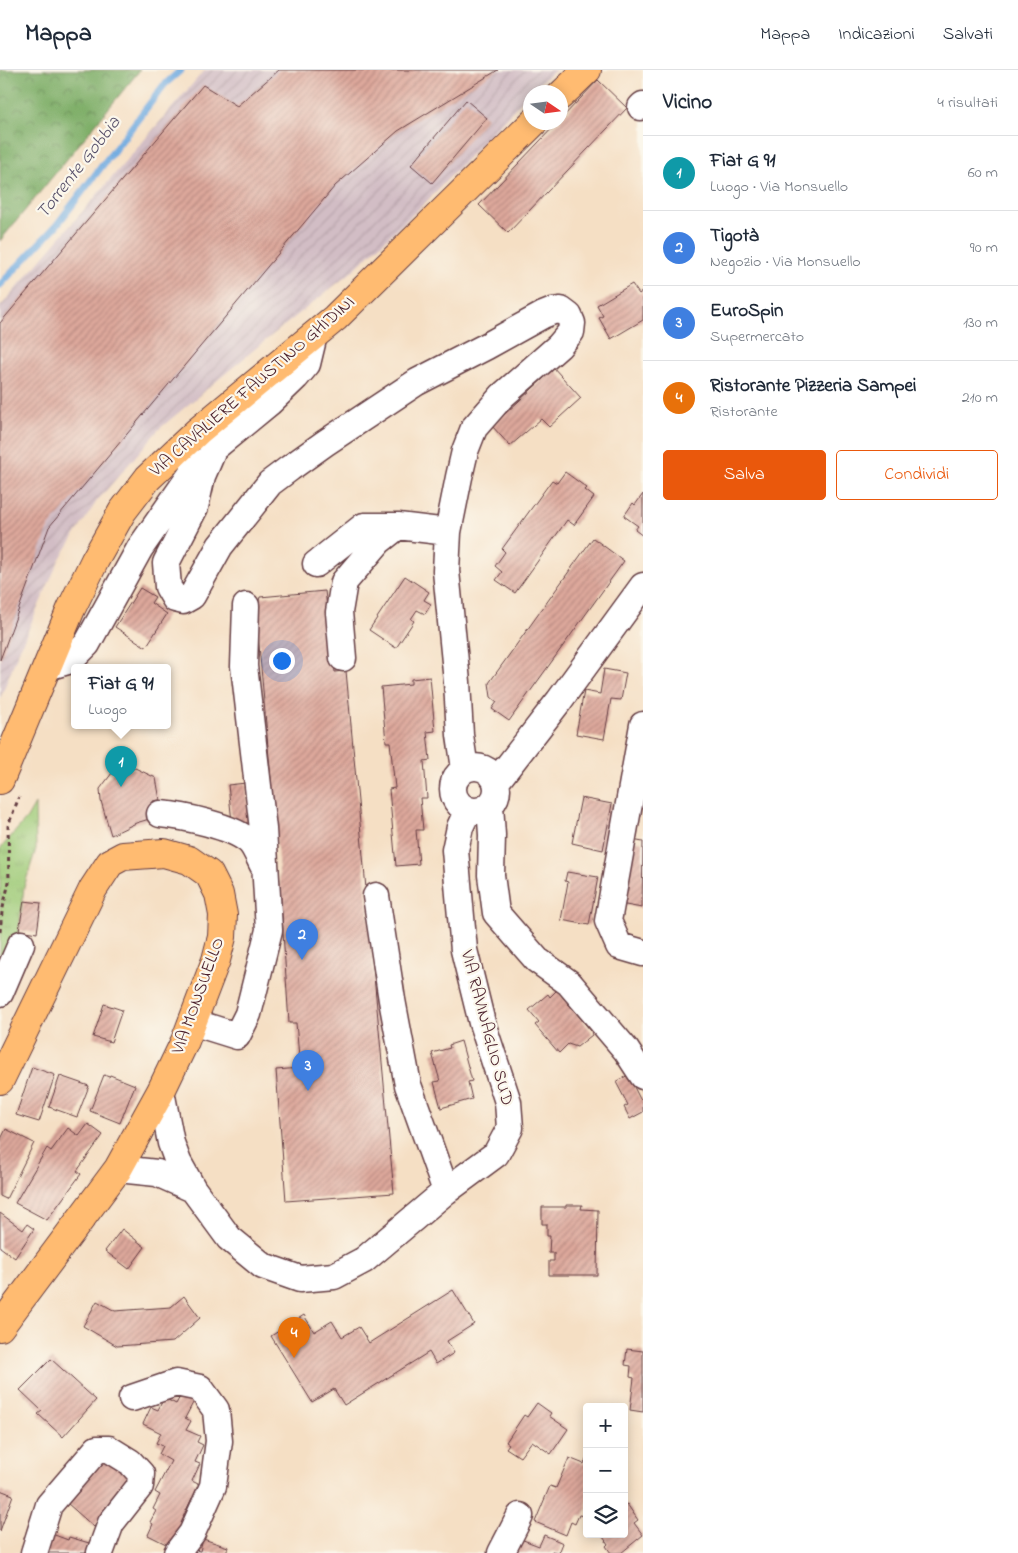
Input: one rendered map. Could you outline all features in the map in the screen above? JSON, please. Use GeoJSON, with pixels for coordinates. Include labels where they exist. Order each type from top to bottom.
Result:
{"type":"FeatureCollection","features":[{"type":"Feature","properties":{"kind":"main road"},"geometry":{"type":"LineString","coordinates":[[568,88],[587,70]]}},
{"type":"Feature","properties":{"kind":"main road","name":"VIA CAVALIERE FAUSTINO GHIDINI"},"geometry":{"type":"LineString","coordinates":[[0,780],[71,608],[122,512],[148,478],[198,431],[335,318],[526,130]]}},
{"type":"Feature","properties":{"kind":"main road","name":"VIA MONSUELLO"},"geometry":{"type":"LineString","coordinates":[[0,1080],[93,889],[110,863],[123,856],[164,853],[189,860],[209,874],[219,894],[223,915],[222,937],[216,960],[185,1041],[118,1169],[0,1327]]}},
{"type":"Feature","properties":{"kind":"street"},"geometry":{"type":"LineString","coordinates":[[214,448],[202,476],[195,507],[166,563],[168,586],[174,599],[183,601],[192,596],[220,546],[270,483],[325,442],[417,382],[543,315],[561,310],[570,316],[572,323],[571,332],[559,346],[502,396],[474,428],[465,451],[448,532],[446,571],[457,682],[460,735],[465,769]]}},
{"type":"Feature","properties":{"kind":"street"},"geometry":{"type":"LineString","coordinates":[[47,667],[70,660],[87,644],[140,548],[193,472],[214,448],[270,402],[296,377],[307,364],[314,335]]}},
{"type":"Feature","properties":{"kind":"street"},"geometry":{"type":"LineString","coordinates":[[316,564],[364,526],[398,526],[448,532]]}},
{"type":"Feature","properties":{"kind":"street"},"geometry":{"type":"LineString","coordinates":[[343,658],[339,612],[344,582],[379,540],[398,526]]}},
{"type":"Feature","properties":{"kind":"street","name":"VIA RAVINAGLIO SUD"},"geometry":{"type":"LineString","coordinates":[[160,1091],[171,1143],[178,1162],[193,1189],[229,1238],[263,1266],[300,1279],[334,1276],[364,1260],[446,1191],[496,1154],[510,1128],[508,1102],[482,1023],[464,950],[455,850],[460,827],[484,799],[559,701],[643,586]]}},
{"type":"Feature","properties":{"kind":"street"},"geometry":{"type":"LineString","coordinates":[[192,1022],[237,1036],[248,1014],[269,930],[263,829],[244,666],[246,606]]}},
{"type":"Feature","properties":{"kind":"street"},"geometry":{"type":"LineString","coordinates":[[643,726],[608,920],[619,946],[643,954]]}},
{"type":"Feature","properties":{"kind":"street"},"geometry":{"type":"LineString","coordinates":[[484,799],[456,801],[453,794],[455,779],[465,769],[481,767],[492,775],[484,799],[492,835],[492,875],[496,913],[537,960],[569,983],[626,1050],[643,1076]]}},
{"type":"Feature","properties":{"kind":"street"},"geometry":{"type":"LineString","coordinates":[[160,814],[182,816],[231,831],[250,842],[265,871]]}},
{"type":"Feature","properties":{"kind":"street"},"geometry":{"type":"LineString","coordinates":[[376,896],[392,1000],[408,1085],[446,1191]]}},
{"type":"Feature","properties":{"kind":"street"},"geometry":{"type":"LineString","coordinates":[[0,993],[11,940]]}},
{"type":"Feature","properties":{"kind":"street"},"geometry":{"type":"LineString","coordinates":[[118,1169],[157,1173],[193,1189]]}},
{"type":"Feature","properties":{"kind":"street"},"geometry":{"type":"LineString","coordinates":[[132,1398],[176,1383],[200,1388],[216,1410],[219,1441],[213,1486],[192,1533],[177,1553]]}},
{"type":"Feature","properties":{"kind":"street"},"geometry":{"type":"LineString","coordinates":[[34,1553],[49,1505],[97,1449],[109,1449],[130,1462],[141,1474],[140,1486],[111,1523],[100,1553]]}},
{"type":"Feature","properties":{"kind":"street"},"geometry":{"type":"LineString","coordinates":[[501,1553],[520,1516]]}},
{"type":"Feature","properties":{"kind":"path"},"geometry":{"type":"LineString","coordinates":[[8,826],[9,882],[2,912],[11,940]]}},
{"type":"Feature","properties":{"kind":"shaded area"},"geometry":{"type":"Polygon","coordinates":[[[207,70],[556,70],[537,85],[523,85],[523,100],[425,203],[349,274],[159,429],[97,501],[59,560],[0,699],[0,307],[202,73],[207,70]]]}},
{"type":"Feature","properties":{"kind":"green space"},"geometry":{"type":"Polygon","coordinates":[[[0,70],[140,70],[0,241],[0,70]]]}},
{"type":"Feature","properties":{"kind":"green space"},"geometry":{"type":"Polygon","coordinates":[[[35,804],[36,849],[24,887],[19,930],[9,964],[0,983],[0,849],[27,818],[35,804]]]}},
{"type":"Feature","properties":{"kind":"building"},"geometry":{"type":"Polygon","coordinates":[[[279,70],[498,70],[398,131],[335,186],[49,527],[0,660],[0,323],[203,85],[237,106],[279,70]]]}},
{"type":"Feature","properties":{"kind":"building"},"geometry":{"type":"Polygon","coordinates":[[[598,80],[627,108],[508,233],[479,205],[550,130],[568,130],[568,112],[598,80]]]}},
{"type":"Feature","properties":{"kind":"building"},"geometry":{"type":"Polygon","coordinates":[[[466,100],[487,118],[432,183],[411,165],[466,100]]]}},
{"type":"Feature","properties":{"kind":"building"},"geometry":{"type":"Polygon","coordinates":[[[632,284],[639,294],[643,291],[643,320],[611,339],[599,318],[603,316],[597,305],[632,284]]]}},
{"type":"Feature","properties":{"kind":"building"},"geometry":{"type":"Polygon","coordinates":[[[552,366],[581,398],[549,427],[541,419],[510,446],[492,426],[546,376],[544,374],[552,366]]]}},
{"type":"Feature","properties":{"kind":"building"},"geometry":{"type":"Polygon","coordinates":[[[565,472],[587,488],[585,490],[594,497],[574,525],[567,520],[515,593],[496,580],[502,572],[495,566],[505,552],[502,549],[552,480],[557,483],[565,472]]]}},
{"type":"Feature","properties":{"kind":"building"},"geometry":{"type":"Polygon","coordinates":[[[643,494],[643,536],[635,530],[638,526],[624,516],[633,503],[635,505],[643,494]]]}},
{"type":"Feature","properties":{"kind":"building"},"geometry":{"type":"Polygon","coordinates":[[[593,538],[624,561],[509,721],[492,709],[497,702],[491,697],[489,683],[593,538]]]}},
{"type":"Feature","properties":{"kind":"building"},"geometry":{"type":"Polygon","coordinates":[[[405,576],[429,592],[424,600],[431,604],[425,614],[417,610],[411,619],[414,621],[396,648],[369,630],[405,576]]]}},
{"type":"Feature","properties":{"kind":"building"},"geometry":{"type":"Polygon","coordinates":[[[140,588],[155,597],[151,603],[167,614],[146,647],[115,627],[140,588]]]}},
{"type":"Feature","properties":{"kind":"building"},"geometry":{"type":"Polygon","coordinates":[[[325,591],[335,672],[346,671],[394,1193],[286,1201],[276,1070],[300,1068],[296,1023],[289,1023],[279,871],[256,611],[260,597],[325,591]]]}},
{"type":"Feature","properties":{"kind":"building"},"geometry":{"type":"Polygon","coordinates":[[[604,669],[626,673],[621,700],[611,699],[604,739],[576,734],[584,691],[600,694],[604,669]]]}},
{"type":"Feature","properties":{"kind":"building"},"geometry":{"type":"Polygon","coordinates":[[[430,677],[435,731],[427,732],[430,760],[424,761],[427,798],[420,798],[423,830],[416,830],[419,864],[396,866],[389,789],[395,788],[390,742],[386,742],[381,687],[411,684],[411,679],[430,677]]]}},
{"type":"Feature","properties":{"kind":"building"},"geometry":{"type":"Polygon","coordinates":[[[135,768],[156,778],[160,800],[153,801],[156,817],[136,823],[111,835],[101,801],[100,789],[112,773],[135,768]]]}},
{"type":"Feature","properties":{"kind":"building"},"geometry":{"type":"Polygon","coordinates":[[[246,783],[250,827],[232,822],[228,785],[246,783]]]}},
{"type":"Feature","properties":{"kind":"building"},"geometry":{"type":"Polygon","coordinates":[[[581,798],[612,804],[603,850],[572,843],[581,798]]]}},
{"type":"Feature","properties":{"kind":"building"},"geometry":{"type":"Polygon","coordinates":[[[632,840],[643,842],[642,908],[620,904],[632,840]]]}},
{"type":"Feature","properties":{"kind":"building"},"geometry":{"type":"Polygon","coordinates":[[[567,872],[598,877],[589,925],[561,920],[568,882],[565,881],[567,872]]]}},
{"type":"Feature","properties":{"kind":"building"},"geometry":{"type":"Polygon","coordinates":[[[24,901],[41,903],[37,933],[19,930],[24,901]]]}},
{"type":"Feature","properties":{"kind":"building"},"geometry":{"type":"Polygon","coordinates":[[[557,990],[591,1031],[592,1035],[577,1047],[568,1044],[559,1053],[535,1025],[539,1022],[529,1010],[548,994],[550,997],[557,990]]]}},
{"type":"Feature","properties":{"kind":"building"},"geometry":{"type":"Polygon","coordinates":[[[104,1004],[122,1010],[111,1042],[93,1037],[104,1004]]]}},
{"type":"Feature","properties":{"kind":"building"},"geometry":{"type":"Polygon","coordinates":[[[461,1041],[472,1081],[468,1082],[472,1099],[441,1108],[434,1082],[440,1081],[432,1053],[450,1048],[449,1045],[461,1041]]]}},
{"type":"Feature","properties":{"kind":"building"},"geometry":{"type":"Polygon","coordinates":[[[32,1067],[55,1075],[39,1122],[16,1115],[32,1067]]]}},
{"type":"Feature","properties":{"kind":"building"},"geometry":{"type":"Polygon","coordinates":[[[104,1075],[109,1077],[110,1075],[135,1085],[120,1123],[90,1111],[104,1075]]]}},
{"type":"Feature","properties":{"kind":"building"},"geometry":{"type":"Polygon","coordinates":[[[628,1075],[640,1099],[643,1097],[643,1112],[630,1119],[624,1107],[628,1105],[616,1082],[628,1075]]]}},
{"type":"Feature","properties":{"kind":"building"},"geometry":{"type":"Polygon","coordinates":[[[60,1076],[89,1086],[77,1117],[49,1107],[60,1076]]]}},
{"type":"Feature","properties":{"kind":"building"},"geometry":{"type":"Polygon","coordinates":[[[88,1124],[103,1135],[77,1171],[81,1174],[47,1220],[15,1203],[47,1148],[51,1151],[68,1128],[79,1136],[88,1124]]]}},
{"type":"Feature","properties":{"kind":"building"},"geometry":{"type":"Polygon","coordinates":[[[6,1129],[34,1143],[6,1199],[0,1196],[0,1141],[6,1129]]]}},
{"type":"Feature","properties":{"kind":"building"},"geometry":{"type":"Polygon","coordinates":[[[566,1205],[582,1205],[581,1209],[598,1210],[597,1275],[549,1275],[549,1261],[554,1261],[554,1253],[549,1253],[550,1236],[547,1236],[547,1224],[542,1224],[542,1207],[566,1207],[566,1205]]]}},
{"type":"Feature","properties":{"kind":"building"},"geometry":{"type":"Polygon","coordinates":[[[0,1213],[23,1230],[27,1224],[34,1229],[15,1258],[0,1247],[0,1213]]]}},
{"type":"Feature","properties":{"kind":"building"},"geometry":{"type":"Polygon","coordinates":[[[122,1229],[145,1247],[129,1269],[105,1251],[122,1229]]]}},
{"type":"Feature","properties":{"kind":"building"},"geometry":{"type":"Polygon","coordinates":[[[453,1290],[474,1324],[447,1341],[454,1353],[436,1364],[429,1352],[344,1405],[334,1389],[312,1402],[271,1336],[304,1315],[314,1332],[332,1321],[342,1337],[359,1327],[369,1343],[453,1290]]]}},
{"type":"Feature","properties":{"kind":"building"},"geometry":{"type":"Polygon","coordinates":[[[184,1296],[200,1318],[173,1342],[117,1346],[83,1326],[97,1301],[115,1311],[171,1307],[184,1296]]]}},
{"type":"Feature","properties":{"kind":"building"},"geometry":{"type":"Polygon","coordinates":[[[627,1349],[643,1351],[643,1412],[630,1410],[634,1378],[630,1377],[631,1366],[625,1365],[627,1349]]]}},
{"type":"Feature","properties":{"kind":"building"},"geometry":{"type":"Polygon","coordinates":[[[51,1359],[96,1400],[63,1437],[38,1414],[42,1411],[20,1390],[51,1359]]]}},
{"type":"Feature","properties":{"kind":"building"},"geometry":{"type":"Polygon","coordinates":[[[181,1395],[194,1401],[185,1418],[191,1421],[186,1430],[200,1436],[197,1442],[203,1445],[195,1462],[200,1464],[192,1481],[202,1486],[195,1499],[192,1498],[183,1517],[186,1519],[172,1547],[148,1535],[153,1524],[150,1522],[156,1511],[153,1509],[160,1495],[155,1492],[171,1461],[159,1454],[163,1446],[156,1443],[161,1433],[143,1424],[151,1407],[158,1410],[164,1398],[176,1404],[181,1395]]]}},
{"type":"Feature","properties":{"kind":"building"},"geometry":{"type":"Polygon","coordinates":[[[537,1403],[551,1413],[549,1416],[568,1429],[551,1454],[532,1441],[520,1457],[506,1448],[509,1444],[506,1442],[524,1415],[527,1417],[537,1403]]]}},
{"type":"Feature","properties":{"kind":"building"},"geometry":{"type":"Polygon","coordinates":[[[105,1457],[135,1478],[94,1527],[67,1503],[105,1457]]]}},
{"type":"Feature","properties":{"kind":"building"},"geometry":{"type":"Polygon","coordinates":[[[569,1458],[583,1464],[583,1516],[579,1515],[575,1524],[571,1522],[566,1535],[535,1522],[550,1486],[556,1488],[569,1458]]]}},
{"type":"Feature","properties":{"kind":"building"},"geometry":{"type":"Polygon","coordinates":[[[0,1490],[13,1495],[0,1531],[0,1490]]]}},
{"type":"Feature","properties":{"kind":"building"},"geometry":{"type":"Polygon","coordinates":[[[628,1505],[638,1520],[634,1523],[643,1535],[621,1553],[611,1553],[606,1546],[608,1544],[604,1538],[628,1538],[628,1505]]]}},
{"type":"Feature","properties":{"kind":"building"},"geometry":{"type":"Polygon","coordinates":[[[52,1534],[68,1540],[69,1537],[89,1543],[86,1553],[46,1553],[52,1534]]]}},
{"type":"Feature","properties":{"kind":"building"},"geometry":{"type":"Polygon","coordinates":[[[544,1535],[563,1543],[559,1553],[552,1551],[551,1553],[512,1553],[518,1538],[539,1546],[544,1535]]]}},
{"type":"Feature","properties":{"kind":"building"},"geometry":{"type":"Polygon","coordinates":[[[203,1539],[228,1547],[226,1553],[194,1553],[195,1550],[200,1551],[203,1539]]]}},
{"type":"Feature","properties":{"kind":"waterway","name":"Torrente Gobbia"},"geometry":{"type":"LineString","coordinates":[[0,285],[56,226],[164,85],[181,70]]}},
{"type":"Feature","properties":{"kind":"place","name":"Fiat G 91"},"geometry":{"type":"Point","coordinates":[121,787]}},
{"type":"Feature","properties":{"kind":"place","name":"Tigotà"},"geometry":{"type":"Point","coordinates":[302,960]}},
{"type":"Feature","properties":{"kind":"place","name":"EuroSpin"},"geometry":{"type":"Point","coordinates":[308,1091]}},
{"type":"Feature","properties":{"kind":"place","name":"Ristorante Pizzeria Sampei"},"geometry":{"type":"Point","coordinates":[294,1358]}}]}
